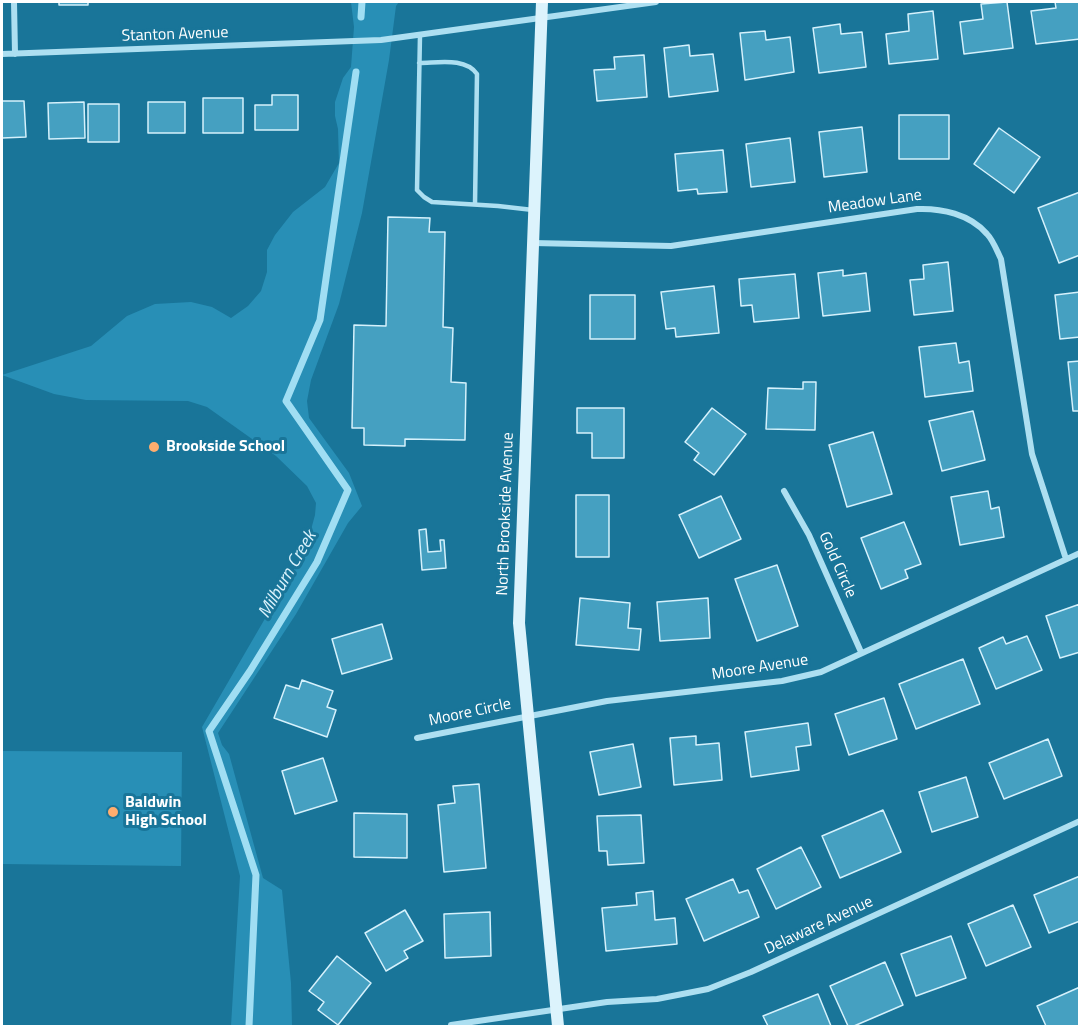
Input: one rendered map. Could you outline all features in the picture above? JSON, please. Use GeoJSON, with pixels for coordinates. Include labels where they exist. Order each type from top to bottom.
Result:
{"type":"FeatureCollection","features":[{"type":"Feature","properties":{"kind":"main road","name":"North Brookside Avenue"},"geometry":{"type":"LineString","coordinates":[[542,2],[519,623],[558,1026]]}},
{"type":"Feature","properties":{"kind":"street"},"geometry":{"type":"LineString","coordinates":[[14,2],[15,54]]}},
{"type":"Feature","properties":{"kind":"street","name":"Stanton Avenue"},"geometry":{"type":"LineString","coordinates":[[2,54],[381,40],[656,2]]}},
{"type":"Feature","properties":{"kind":"street","name":"Meadow Lane"},"geometry":{"type":"LineString","coordinates":[[532,243],[671,246],[917,209],[938,208],[967,219],[987,234],[1001,259],[1032,454],[1066,559]]}},
{"type":"Feature","properties":{"kind":"street","name":"Gold Circle"},"geometry":{"type":"LineString","coordinates":[[784,491],[809,535],[861,652]]}},
{"type":"Feature","properties":{"kind":"street","name":"Moore Avenue"},"geometry":{"type":"LineString","coordinates":[[528,715],[607,701],[782,681],[821,672],[1080,553]]}},
{"type":"Feature","properties":{"kind":"street","name":"Moore Circle"},"geometry":{"type":"LineString","coordinates":[[417,738],[528,715]]}},
{"type":"Feature","properties":{"kind":"street","name":"Delaware Avenue"},"geometry":{"type":"LineString","coordinates":[[452,1026],[607,1002],[657,999],[708,989],[751,972],[1080,821]]}},
{"type":"Feature","properties":{"kind":"lane"},"geometry":{"type":"LineString","coordinates":[[420,35],[417,190],[432,201],[533,210]]}},
{"type":"Feature","properties":{"kind":"lane"},"geometry":{"type":"LineString","coordinates":[[419,63],[464,63],[472,66],[477,74],[475,204]]}},
{"type":"Feature","properties":{"kind":"shaded area"},"geometry":{"type":"Polygon","coordinates":[[[351,2],[399,2],[396,6],[389,60],[362,213],[339,304],[311,380],[307,401],[309,418],[349,473],[362,506],[348,523],[296,614],[218,733],[222,745],[229,754],[263,878],[282,890],[291,983],[292,1026],[231,1026],[240,876],[202,727],[306,548],[316,503],[307,486],[276,456],[207,407],[188,401],[86,400],[54,394],[2,375],[91,346],[127,316],[155,304],[191,302],[212,307],[231,318],[248,306],[261,291],[267,272],[267,250],[275,235],[293,212],[325,187],[339,163],[335,102],[343,78],[351,67],[354,27],[351,2]]]}},
{"type":"Feature","properties":{"kind":"shaded area"},"geometry":{"type":"Polygon","coordinates":[[[2,751],[182,752],[181,866],[2,864],[2,751]]]}},
{"type":"Feature","properties":{"kind":"building"},"geometry":{"type":"Polygon","coordinates":[[[59,2],[88,2],[88,5],[59,5],[59,2]]]}},
{"type":"Feature","properties":{"kind":"building"},"geometry":{"type":"Polygon","coordinates":[[[1007,2],[1013,48],[964,54],[960,22],[983,19],[981,4],[1007,2]]]}},
{"type":"Feature","properties":{"kind":"building"},"geometry":{"type":"Polygon","coordinates":[[[1055,2],[1080,2],[1080,39],[1036,44],[1031,11],[1056,8],[1055,2]]]}},
{"type":"Feature","properties":{"kind":"building"},"geometry":{"type":"Polygon","coordinates":[[[933,11],[938,59],[889,64],[886,34],[909,31],[908,14],[933,11]]]}},
{"type":"Feature","properties":{"kind":"building"},"geometry":{"type":"Polygon","coordinates":[[[840,24],[841,34],[862,32],[866,67],[819,73],[813,28],[840,24]]]}},
{"type":"Feature","properties":{"kind":"building"},"geometry":{"type":"Polygon","coordinates":[[[765,31],[766,40],[790,37],[794,72],[745,80],[740,33],[765,31]]]}},
{"type":"Feature","properties":{"kind":"building"},"geometry":{"type":"Polygon","coordinates":[[[689,45],[690,56],[713,54],[718,91],[669,97],[664,48],[689,45]]]}},
{"type":"Feature","properties":{"kind":"building"},"geometry":{"type":"Polygon","coordinates":[[[644,55],[647,97],[597,101],[594,70],[615,69],[614,57],[644,55]]]}},
{"type":"Feature","properties":{"kind":"building"},"geometry":{"type":"Polygon","coordinates":[[[272,95],[298,95],[298,130],[255,130],[255,105],[272,105],[272,95]]]}},
{"type":"Feature","properties":{"kind":"building"},"geometry":{"type":"Polygon","coordinates":[[[203,98],[243,98],[243,133],[203,133],[203,98]]]}},
{"type":"Feature","properties":{"kind":"building"},"geometry":{"type":"Polygon","coordinates":[[[2,101],[24,101],[26,137],[2,138],[2,101]]]}},
{"type":"Feature","properties":{"kind":"building"},"geometry":{"type":"Polygon","coordinates":[[[84,102],[85,138],[49,139],[48,103],[84,102]]]}},
{"type":"Feature","properties":{"kind":"building"},"geometry":{"type":"Polygon","coordinates":[[[148,102],[185,102],[185,133],[148,133],[148,102]]]}},
{"type":"Feature","properties":{"kind":"building"},"geometry":{"type":"Polygon","coordinates":[[[88,104],[119,104],[119,142],[88,142],[88,104]]]}},
{"type":"Feature","properties":{"kind":"building"},"geometry":{"type":"Polygon","coordinates":[[[899,115],[949,115],[949,159],[899,159],[899,115]]]}},
{"type":"Feature","properties":{"kind":"building"},"geometry":{"type":"Polygon","coordinates":[[[862,127],[867,172],[824,177],[819,132],[862,127]]]}},
{"type":"Feature","properties":{"kind":"building"},"geometry":{"type":"Polygon","coordinates":[[[999,128],[1040,157],[1014,193],[974,164],[999,128]]]}},
{"type":"Feature","properties":{"kind":"building"},"geometry":{"type":"Polygon","coordinates":[[[790,138],[795,182],[751,187],[746,144],[790,138]]]}},
{"type":"Feature","properties":{"kind":"building"},"geometry":{"type":"Polygon","coordinates":[[[723,150],[727,192],[698,194],[697,189],[678,191],[675,154],[723,150]]]}},
{"type":"Feature","properties":{"kind":"building"},"geometry":{"type":"Polygon","coordinates":[[[1080,192],[1080,255],[1059,263],[1038,208],[1080,192]]]}},
{"type":"Feature","properties":{"kind":"building"},"geometry":{"type":"Polygon","coordinates":[[[388,217],[430,218],[429,232],[445,232],[443,327],[453,328],[451,382],[466,383],[465,440],[405,439],[405,446],[364,445],[364,428],[352,428],[354,325],[386,326],[388,217]]]}},
{"type":"Feature","properties":{"kind":"building"},"geometry":{"type":"Polygon","coordinates":[[[948,262],[953,311],[914,315],[910,280],[924,279],[923,265],[948,262]]]}},
{"type":"Feature","properties":{"kind":"building"},"geometry":{"type":"Polygon","coordinates":[[[843,270],[843,276],[866,273],[870,311],[823,316],[818,273],[843,270]]]}},
{"type":"Feature","properties":{"kind":"building"},"geometry":{"type":"Polygon","coordinates":[[[795,274],[799,318],[754,322],[752,305],[741,306],[739,279],[795,274]]]}},
{"type":"Feature","properties":{"kind":"building"},"geometry":{"type":"Polygon","coordinates":[[[714,286],[719,333],[676,337],[675,328],[666,329],[661,292],[714,286]]]}},
{"type":"Feature","properties":{"kind":"building"},"geometry":{"type":"Polygon","coordinates":[[[1080,292],[1080,337],[1060,339],[1055,295],[1080,292]]]}},
{"type":"Feature","properties":{"kind":"building"},"geometry":{"type":"Polygon","coordinates":[[[590,295],[635,295],[635,339],[590,339],[590,295]]]}},
{"type":"Feature","properties":{"kind":"building"},"geometry":{"type":"Polygon","coordinates":[[[956,343],[959,363],[969,361],[973,391],[925,397],[919,347],[956,343]]]}},
{"type":"Feature","properties":{"kind":"building"},"geometry":{"type":"Polygon","coordinates":[[[1080,361],[1080,411],[1073,411],[1068,362],[1080,361]]]}},
{"type":"Feature","properties":{"kind":"building"},"geometry":{"type":"Polygon","coordinates":[[[803,382],[816,382],[815,430],[766,429],[768,388],[803,389],[803,382]]]}},
{"type":"Feature","properties":{"kind":"building"},"geometry":{"type":"Polygon","coordinates":[[[577,408],[624,408],[624,458],[592,458],[592,433],[577,433],[577,408]]]}},
{"type":"Feature","properties":{"kind":"building"},"geometry":{"type":"Polygon","coordinates":[[[712,408],[746,434],[714,475],[694,460],[699,453],[685,442],[712,408]]]}},
{"type":"Feature","properties":{"kind":"building"},"geometry":{"type":"Polygon","coordinates":[[[973,411],[985,460],[942,471],[929,421],[973,411]]]}},
{"type":"Feature","properties":{"kind":"building"},"geometry":{"type":"Polygon","coordinates":[[[873,432],[892,494],[847,507],[829,445],[873,432]]]}},
{"type":"Feature","properties":{"kind":"building"},"geometry":{"type":"Polygon","coordinates":[[[988,491],[991,509],[999,507],[1004,537],[960,545],[951,497],[988,491]]]}},
{"type":"Feature","properties":{"kind":"building"},"geometry":{"type":"Polygon","coordinates":[[[576,495],[609,495],[609,557],[576,557],[576,495]]]}},
{"type":"Feature","properties":{"kind":"building"},"geometry":{"type":"Polygon","coordinates":[[[721,496],[741,539],[699,558],[679,515],[721,496]]]}},
{"type":"Feature","properties":{"kind":"building"},"geometry":{"type":"Polygon","coordinates":[[[904,522],[921,564],[905,570],[908,578],[881,589],[861,538],[904,522]]]}},
{"type":"Feature","properties":{"kind":"building"},"geometry":{"type":"Polygon","coordinates":[[[426,529],[428,552],[441,551],[440,540],[444,540],[446,568],[422,570],[419,530],[426,529]]]}},
{"type":"Feature","properties":{"kind":"building"},"geometry":{"type":"Polygon","coordinates":[[[777,565],[798,626],[757,641],[735,579],[777,565]]]}},
{"type":"Feature","properties":{"kind":"building"},"geometry":{"type":"Polygon","coordinates":[[[580,598],[630,603],[628,628],[641,629],[639,650],[576,645],[580,598]]]}},
{"type":"Feature","properties":{"kind":"building"},"geometry":{"type":"Polygon","coordinates":[[[708,598],[710,638],[660,641],[657,602],[708,598]]]}},
{"type":"Feature","properties":{"kind":"building"},"geometry":{"type":"Polygon","coordinates":[[[1080,604],[1080,652],[1060,658],[1046,616],[1080,604]]]}},
{"type":"Feature","properties":{"kind":"building"},"geometry":{"type":"Polygon","coordinates":[[[382,624],[392,659],[342,674],[332,639],[382,624]]]}},
{"type":"Feature","properties":{"kind":"building"},"geometry":{"type":"Polygon","coordinates":[[[1027,636],[1042,670],[996,689],[979,648],[1003,637],[1006,644],[1027,636]]]}},
{"type":"Feature","properties":{"kind":"building"},"geometry":{"type":"Polygon","coordinates":[[[963,659],[980,704],[916,729],[899,684],[963,659]]]}},
{"type":"Feature","properties":{"kind":"building"},"geometry":{"type":"Polygon","coordinates":[[[302,680],[333,691],[327,707],[336,710],[327,737],[274,718],[286,685],[299,689],[302,680]]]}},
{"type":"Feature","properties":{"kind":"building"},"geometry":{"type":"Polygon","coordinates":[[[884,698],[897,739],[849,755],[835,714],[884,698]]]}},
{"type":"Feature","properties":{"kind":"building"},"geometry":{"type":"Polygon","coordinates":[[[808,723],[811,745],[796,747],[799,770],[751,777],[745,732],[808,723]]]}},
{"type":"Feature","properties":{"kind":"building"},"geometry":{"type":"Polygon","coordinates":[[[696,736],[696,745],[719,743],[722,780],[674,785],[670,738],[696,736]]]}},
{"type":"Feature","properties":{"kind":"building"},"geometry":{"type":"Polygon","coordinates":[[[1048,739],[1062,776],[1004,799],[989,763],[1048,739]]]}},
{"type":"Feature","properties":{"kind":"building"},"geometry":{"type":"Polygon","coordinates":[[[633,744],[641,787],[599,795],[590,752],[633,744]]]}},
{"type":"Feature","properties":{"kind":"building"},"geometry":{"type":"Polygon","coordinates":[[[323,758],[337,801],[295,814],[282,771],[323,758]]]}},
{"type":"Feature","properties":{"kind":"building"},"geometry":{"type":"Polygon","coordinates":[[[966,777],[978,817],[932,832],[919,792],[966,777]]]}},
{"type":"Feature","properties":{"kind":"building"},"geometry":{"type":"Polygon","coordinates":[[[479,784],[486,868],[444,872],[438,805],[455,803],[453,786],[479,784]]]}},
{"type":"Feature","properties":{"kind":"building"},"geometry":{"type":"Polygon","coordinates":[[[883,810],[901,852],[840,878],[822,836],[883,810]]]}},
{"type":"Feature","properties":{"kind":"building"},"geometry":{"type":"Polygon","coordinates":[[[354,813],[407,814],[407,858],[354,857],[354,813]]]}},
{"type":"Feature","properties":{"kind":"building"},"geometry":{"type":"Polygon","coordinates":[[[641,815],[644,863],[608,865],[607,851],[599,851],[597,816],[641,815]]]}},
{"type":"Feature","properties":{"kind":"building"},"geometry":{"type":"Polygon","coordinates":[[[801,847],[821,887],[776,909],[757,869],[801,847]]]}},
{"type":"Feature","properties":{"kind":"building"},"geometry":{"type":"Polygon","coordinates":[[[1080,876],[1080,921],[1049,933],[1034,895],[1080,876]]]}},
{"type":"Feature","properties":{"kind":"building"},"geometry":{"type":"Polygon","coordinates":[[[733,879],[739,893],[748,890],[759,917],[704,941],[686,899],[733,879]]]}},
{"type":"Feature","properties":{"kind":"building"},"geometry":{"type":"Polygon","coordinates":[[[653,891],[655,920],[675,918],[677,944],[606,951],[602,908],[637,905],[636,893],[653,891]]]}},
{"type":"Feature","properties":{"kind":"building"},"geometry":{"type":"Polygon","coordinates":[[[1013,905],[1031,947],[986,966],[968,924],[1013,905]]]}},
{"type":"Feature","properties":{"kind":"building"},"geometry":{"type":"Polygon","coordinates":[[[405,910],[423,941],[404,951],[408,958],[386,971],[365,933],[405,910]]]}},
{"type":"Feature","properties":{"kind":"building"},"geometry":{"type":"Polygon","coordinates":[[[490,912],[491,956],[445,958],[444,914],[490,912]]]}},
{"type":"Feature","properties":{"kind":"building"},"geometry":{"type":"Polygon","coordinates":[[[951,936],[966,978],[916,996],[901,954],[951,936]]]}},
{"type":"Feature","properties":{"kind":"building"},"geometry":{"type":"Polygon","coordinates":[[[337,956],[371,983],[338,1025],[318,1010],[324,1002],[309,991],[337,956]]]}},
{"type":"Feature","properties":{"kind":"building"},"geometry":{"type":"Polygon","coordinates":[[[885,962],[903,1005],[854,1026],[848,1026],[830,986],[885,962]]]}},
{"type":"Feature","properties":{"kind":"building"},"geometry":{"type":"Polygon","coordinates":[[[1080,987],[1080,1026],[1046,1026],[1037,1006],[1080,987]]]}},
{"type":"Feature","properties":{"kind":"building"},"geometry":{"type":"Polygon","coordinates":[[[818,994],[831,1026],[768,1026],[763,1016],[818,994]]]}},
{"type":"Feature","properties":{"kind":"waterway","name":"Milburn Creek"},"geometry":{"type":"LineString","coordinates":[[361,17],[362,2]]}},
{"type":"Feature","properties":{"kind":"waterway","name":"Milburn Creek"},"geometry":{"type":"LineString","coordinates":[[249,1026],[256,875],[209,731],[250,671],[317,562],[348,490],[286,401],[320,320],[356,72]]}},
{"type":"Feature","properties":{"kind":"place","name":"Brookside School"},"geometry":{"type":"Point","coordinates":[154,447]}},
{"type":"Feature","properties":{"kind":"place","name":"Baldwin High School"},"geometry":{"type":"Point","coordinates":[113,812]}}]}
